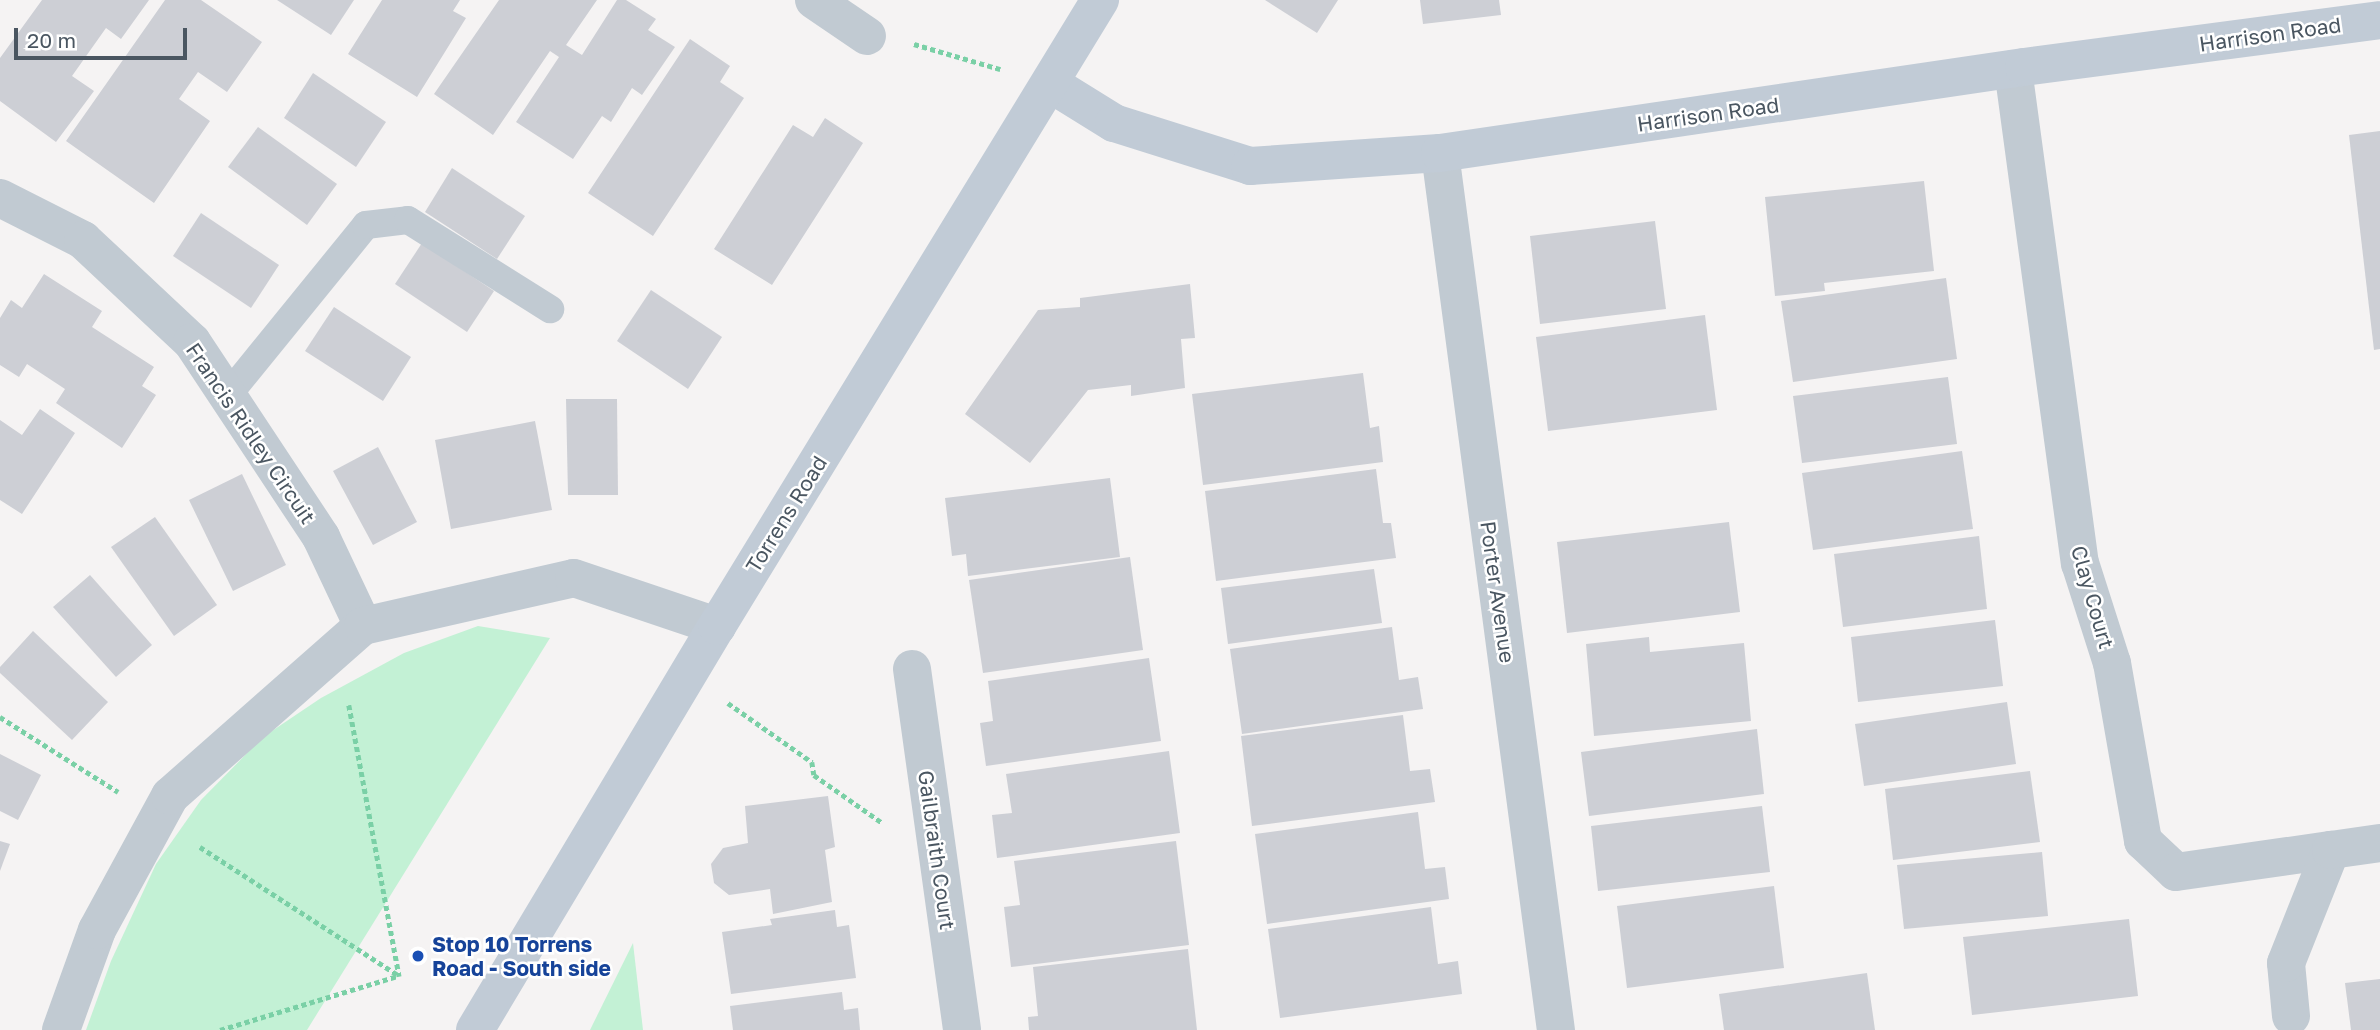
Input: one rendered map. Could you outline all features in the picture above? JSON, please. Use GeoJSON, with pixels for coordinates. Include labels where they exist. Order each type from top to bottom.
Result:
{"type":"FeatureCollection","features":[{"type":"Feature","properties":{"kind":"street"},"geometry":{"type":"LineString","coordinates":[[814,0],[867,36]]}},
{"type":"Feature","properties":{"kind":"street","name":"Torrens Road"},"geometry":{"type":"LineString","coordinates":[[475,1030],[717,626],[1100,0]]}},
{"type":"Feature","properties":{"kind":"street","name":"Harrison Road"},"geometry":{"type":"LineString","coordinates":[[1051,84],[1114,123],[1250,166],[1440,153],[2013,69],[2380,20]]}},
{"type":"Feature","properties":{"kind":"street","name":"Clay Court"},"geometry":{"type":"LineString","coordinates":[[2013,69],[2080,563],[2112,663],[2143,841],[2176,872],[2331,850]]}},
{"type":"Feature","properties":{"kind":"street","name":"Porter Avenue"},"geometry":{"type":"LineString","coordinates":[[1440,153],[1556,1030]]}},
{"type":"Feature","properties":{"kind":"street","name":"Francis Ridley Circuit"},"geometry":{"type":"LineString","coordinates":[[0,198],[83,240],[192,342],[321,537],[363,626]]}},
{"type":"Feature","properties":{"kind":"street"},"geometry":{"type":"LineString","coordinates":[[61,1030],[97,930],[170,796],[363,626],[574,578],[717,626]]}},
{"type":"Feature","properties":{"kind":"street","name":"Gailbraith Court"},"geometry":{"type":"LineString","coordinates":[[912,669],[962,1030]]}},
{"type":"Feature","properties":{"kind":"street"},"geometry":{"type":"LineString","coordinates":[[2291,1016],[2286,963],[2331,850],[2380,843]]}},
{"type":"Feature","properties":{"kind":"lane"},"geometry":{"type":"LineString","coordinates":[[227,396],[366,225],[408,220],[550,309]]}},
{"type":"Feature","properties":{"kind":"path"},"geometry":{"type":"LineString","coordinates":[[867,36],[900,40],[1051,84]]}},
{"type":"Feature","properties":{"kind":"path"},"geometry":{"type":"LineString","coordinates":[[688,674],[812,762],[814,775],[938,862]]}},
{"type":"Feature","properties":{"kind":"path"},"geometry":{"type":"LineString","coordinates":[[348,699],[399,976]]}},
{"type":"Feature","properties":{"kind":"path"},"geometry":{"type":"LineString","coordinates":[[0,717],[120,793]]}},
{"type":"Feature","properties":{"kind":"path"},"geometry":{"type":"LineString","coordinates":[[199,846],[399,976]]}},
{"type":"Feature","properties":{"kind":"path"},"geometry":{"type":"LineString","coordinates":[[220,1030],[399,976]]}},
{"type":"Feature","properties":{"kind":"green space"},"geometry":{"type":"Polygon","coordinates":[[[478,626],[550,638],[307,1030],[86,1030],[111,961],[156,864],[201,800],[263,737],[321,698],[404,653],[478,626]]]}},
{"type":"Feature","properties":{"kind":"green space"},"geometry":{"type":"Polygon","coordinates":[[[633,943],[643,1030],[590,1030],[633,943]]]}},
{"type":"Feature","properties":{"kind":"building"},"geometry":{"type":"Polygon","coordinates":[[[42,0],[149,0],[121,39],[106,28],[72,76],[94,91],[56,142],[0,101],[0,58],[42,0]]]}},
{"type":"Feature","properties":{"kind":"building"},"geometry":{"type":"Polygon","coordinates":[[[165,0],[201,0],[262,42],[227,92],[198,72],[179,99],[210,121],[154,203],[66,141],[165,0]]]}},
{"type":"Feature","properties":{"kind":"building"},"geometry":{"type":"Polygon","coordinates":[[[277,0],[354,0],[331,35],[277,0]]]}},
{"type":"Feature","properties":{"kind":"building"},"geometry":{"type":"Polygon","coordinates":[[[382,0],[460,0],[453,11],[466,18],[417,97],[348,54],[382,0]]]}},
{"type":"Feature","properties":{"kind":"building"},"geometry":{"type":"Polygon","coordinates":[[[499,0],[597,0],[566,45],[582,55],[617,0],[626,0],[656,19],[648,30],[675,47],[642,95],[632,88],[611,122],[602,116],[573,159],[516,122],[559,57],[550,51],[493,135],[434,94],[499,0]]]}},
{"type":"Feature","properties":{"kind":"building"},"geometry":{"type":"Polygon","coordinates":[[[1265,0],[1338,0],[1317,33],[1265,0]]]}},
{"type":"Feature","properties":{"kind":"building"},"geometry":{"type":"Polygon","coordinates":[[[1420,0],[1499,0],[1501,15],[1423,24],[1420,0]]]}},
{"type":"Feature","properties":{"kind":"building"},"geometry":{"type":"Polygon","coordinates":[[[690,39],[730,66],[720,82],[744,98],[653,236],[588,193],[690,39]]]}},
{"type":"Feature","properties":{"kind":"building"},"geometry":{"type":"Polygon","coordinates":[[[313,73],[386,122],[356,167],[284,118],[313,73]]]}},
{"type":"Feature","properties":{"kind":"building"},"geometry":{"type":"Polygon","coordinates":[[[825,118],[863,143],[772,285],[714,249],[793,125],[813,137],[825,118]]]}},
{"type":"Feature","properties":{"kind":"building"},"geometry":{"type":"Polygon","coordinates":[[[258,127],[337,184],[307,225],[228,167],[258,127]]]}},
{"type":"Feature","properties":{"kind":"building"},"geometry":{"type":"Polygon","coordinates":[[[2380,131],[2380,349],[2374,350],[2349,135],[2380,131]]]}},
{"type":"Feature","properties":{"kind":"building"},"geometry":{"type":"Polygon","coordinates":[[[452,168],[525,216],[497,259],[425,212],[452,168]]]}},
{"type":"Feature","properties":{"kind":"building"},"geometry":{"type":"Polygon","coordinates":[[[1924,181],[1934,271],[1824,283],[1825,291],[1775,296],[1765,197],[1924,181]]]}},
{"type":"Feature","properties":{"kind":"building"},"geometry":{"type":"Polygon","coordinates":[[[201,213],[279,265],[251,308],[173,256],[201,213]]]}},
{"type":"Feature","properties":{"kind":"building"},"geometry":{"type":"Polygon","coordinates":[[[1655,221],[1666,309],[1540,324],[1530,236],[1655,221]]]}},
{"type":"Feature","properties":{"kind":"building"},"geometry":{"type":"Polygon","coordinates":[[[422,243],[494,291],[467,332],[395,284],[422,243]]]}},
{"type":"Feature","properties":{"kind":"building"},"geometry":{"type":"Polygon","coordinates":[[[44,274],[102,311],[92,327],[154,367],[142,386],[156,395],[122,448],[56,403],[65,389],[27,364],[19,377],[0,365],[0,318],[11,300],[22,308],[44,274]]]}},
{"type":"Feature","properties":{"kind":"building"},"geometry":{"type":"Polygon","coordinates":[[[1946,278],[1957,359],[1793,382],[1781,301],[1946,278]]]}},
{"type":"Feature","properties":{"kind":"building"},"geometry":{"type":"Polygon","coordinates":[[[1190,284],[1195,338],[1181,339],[1185,388],[1131,396],[1131,385],[1088,390],[1030,463],[965,414],[1038,310],[1080,307],[1080,298],[1190,284]]]}},
{"type":"Feature","properties":{"kind":"building"},"geometry":{"type":"Polygon","coordinates":[[[651,290],[722,337],[688,389],[617,341],[651,290]]]}},
{"type":"Feature","properties":{"kind":"building"},"geometry":{"type":"Polygon","coordinates":[[[334,307],[411,357],[383,401],[305,351],[334,307]]]}},
{"type":"Feature","properties":{"kind":"building"},"geometry":{"type":"Polygon","coordinates":[[[1705,315],[1717,410],[1548,431],[1536,337],[1705,315]]]}},
{"type":"Feature","properties":{"kind":"building"},"geometry":{"type":"Polygon","coordinates":[[[1363,373],[1370,428],[1379,426],[1383,462],[1203,485],[1192,394],[1363,373]]]}},
{"type":"Feature","properties":{"kind":"building"},"geometry":{"type":"Polygon","coordinates":[[[1948,377],[1957,444],[1802,463],[1793,396],[1948,377]]]}},
{"type":"Feature","properties":{"kind":"building"},"geometry":{"type":"Polygon","coordinates":[[[566,399],[617,399],[618,495],[568,495],[566,399]]]}},
{"type":"Feature","properties":{"kind":"building"},"geometry":{"type":"Polygon","coordinates":[[[40,409],[75,433],[22,514],[0,500],[0,420],[22,435],[40,409]]]}},
{"type":"Feature","properties":{"kind":"building"},"geometry":{"type":"Polygon","coordinates":[[[535,421],[552,510],[451,529],[435,440],[535,421]]]}},
{"type":"Feature","properties":{"kind":"building"},"geometry":{"type":"Polygon","coordinates":[[[378,447],[417,522],[373,545],[333,471],[378,447]]]}},
{"type":"Feature","properties":{"kind":"building"},"geometry":{"type":"Polygon","coordinates":[[[1962,451],[1973,529],[1813,550],[1802,473],[1962,451]]]}},
{"type":"Feature","properties":{"kind":"building"},"geometry":{"type":"Polygon","coordinates":[[[1376,469],[1383,523],[1391,523],[1396,558],[1216,581],[1205,491],[1376,469]]]}},
{"type":"Feature","properties":{"kind":"building"},"geometry":{"type":"Polygon","coordinates":[[[242,474],[286,565],[233,591],[189,500],[242,474]]]}},
{"type":"Feature","properties":{"kind":"building"},"geometry":{"type":"Polygon","coordinates":[[[1110,478],[1120,557],[968,576],[966,554],[952,556],[945,498],[1110,478]]]}},
{"type":"Feature","properties":{"kind":"building"},"geometry":{"type":"Polygon","coordinates":[[[155,517],[217,605],[174,636],[111,547],[155,517]]]}},
{"type":"Feature","properties":{"kind":"building"},"geometry":{"type":"Polygon","coordinates":[[[1729,522],[1740,612],[1567,633],[1557,542],[1729,522]]]}},
{"type":"Feature","properties":{"kind":"building"},"geometry":{"type":"Polygon","coordinates":[[[1979,536],[1987,609],[1843,627],[1834,554],[1979,536]]]}},
{"type":"Feature","properties":{"kind":"building"},"geometry":{"type":"Polygon","coordinates":[[[1130,557],[1143,650],[983,673],[969,580],[1130,557]]]}},
{"type":"Feature","properties":{"kind":"building"},"geometry":{"type":"Polygon","coordinates":[[[1374,569],[1382,623],[1228,644],[1221,588],[1374,569]]]}},
{"type":"Feature","properties":{"kind":"building"},"geometry":{"type":"Polygon","coordinates":[[[90,575],[152,645],[116,677],[53,607],[90,575]]]}},
{"type":"Feature","properties":{"kind":"building"},"geometry":{"type":"Polygon","coordinates":[[[1995,620],[2003,686],[1858,702],[1851,637],[1995,620]]]}},
{"type":"Feature","properties":{"kind":"building"},"geometry":{"type":"Polygon","coordinates":[[[1392,627],[1399,680],[1418,677],[1423,709],[1242,734],[1230,649],[1392,627]]]}},
{"type":"Feature","properties":{"kind":"building"},"geometry":{"type":"Polygon","coordinates":[[[33,631],[108,702],[72,740],[0,673],[0,667],[33,631]]]}},
{"type":"Feature","properties":{"kind":"building"},"geometry":{"type":"Polygon","coordinates":[[[1649,637],[1650,652],[1744,643],[1751,721],[1594,736],[1586,644],[1649,637]]]}},
{"type":"Feature","properties":{"kind":"building"},"geometry":{"type":"Polygon","coordinates":[[[1149,658],[1161,741],[986,766],[980,723],[993,721],[988,681],[1149,658]]]}},
{"type":"Feature","properties":{"kind":"building"},"geometry":{"type":"Polygon","coordinates":[[[2007,702],[2016,764],[1864,786],[1855,724],[2007,702]]]}},
{"type":"Feature","properties":{"kind":"building"},"geometry":{"type":"Polygon","coordinates":[[[1403,715],[1410,771],[1430,769],[1435,802],[1252,826],[1241,736],[1403,715]]]}},
{"type":"Feature","properties":{"kind":"building"},"geometry":{"type":"Polygon","coordinates":[[[1757,729],[1764,794],[1589,816],[1581,752],[1757,729]]]}},
{"type":"Feature","properties":{"kind":"building"},"geometry":{"type":"Polygon","coordinates":[[[1169,751],[1180,833],[997,858],[992,815],[1012,813],[1006,774],[1169,751]]]}},
{"type":"Feature","properties":{"kind":"building"},"geometry":{"type":"Polygon","coordinates":[[[0,754],[41,775],[18,820],[0,811],[0,754]]]}},
{"type":"Feature","properties":{"kind":"building"},"geometry":{"type":"Polygon","coordinates":[[[2030,771],[2040,842],[1893,860],[1885,789],[2030,771]]]}},
{"type":"Feature","properties":{"kind":"building"},"geometry":{"type":"Polygon","coordinates":[[[828,796],[835,847],[825,850],[832,902],[773,914],[770,889],[729,895],[714,883],[711,864],[723,848],[748,843],[745,806],[828,796]]]}},
{"type":"Feature","properties":{"kind":"building"},"geometry":{"type":"Polygon","coordinates":[[[1762,806],[1770,872],[1598,891],[1591,826],[1762,806]]]}},
{"type":"Feature","properties":{"kind":"building"},"geometry":{"type":"Polygon","coordinates":[[[1418,812],[1425,869],[1445,867],[1449,899],[1267,924],[1255,834],[1418,812]]]}},
{"type":"Feature","properties":{"kind":"building"},"geometry":{"type":"Polygon","coordinates":[[[0,841],[10,844],[0,871],[0,841]]]}},
{"type":"Feature","properties":{"kind":"building"},"geometry":{"type":"Polygon","coordinates":[[[1176,841],[1189,945],[1011,967],[1004,907],[1020,905],[1014,861],[1176,841]]]}},
{"type":"Feature","properties":{"kind":"building"},"geometry":{"type":"Polygon","coordinates":[[[2042,852],[2048,916],[1904,929],[1897,865],[2042,852]]]}},
{"type":"Feature","properties":{"kind":"building"},"geometry":{"type":"Polygon","coordinates":[[[1774,886],[1784,968],[1627,988],[1617,906],[1774,886]]]}},
{"type":"Feature","properties":{"kind":"building"},"geometry":{"type":"Polygon","coordinates":[[[1431,907],[1438,964],[1458,961],[1462,994],[1280,1018],[1268,929],[1431,907]]]}},
{"type":"Feature","properties":{"kind":"building"},"geometry":{"type":"Polygon","coordinates":[[[835,910],[837,927],[849,925],[856,978],[731,994],[722,932],[772,925],[770,919],[835,910]]]}},
{"type":"Feature","properties":{"kind":"building"},"geometry":{"type":"Polygon","coordinates":[[[2129,919],[2138,996],[1972,1015],[1963,937],[2129,919]]]}},
{"type":"Feature","properties":{"kind":"building"},"geometry":{"type":"Polygon","coordinates":[[[1188,949],[1197,1030],[1029,1030],[1028,1017],[1038,1016],[1033,967],[1188,949]]]}},
{"type":"Feature","properties":{"kind":"building"},"geometry":{"type":"Polygon","coordinates":[[[1867,973],[1875,1030],[1724,1030],[1719,994],[1867,973]]]}},
{"type":"Feature","properties":{"kind":"building"},"geometry":{"type":"Polygon","coordinates":[[[2380,979],[2380,1030],[2351,1030],[2345,983],[2380,979]]]}},
{"type":"Feature","properties":{"kind":"building"},"geometry":{"type":"Polygon","coordinates":[[[842,992],[844,1010],[858,1008],[860,1030],[733,1030],[730,1006],[842,992]]]}},
{"type":"Feature","properties":{"kind":"place","name":"Stop 10 Torrens Road - South side"},"geometry":{"type":"Point","coordinates":[418,956]}}]}
